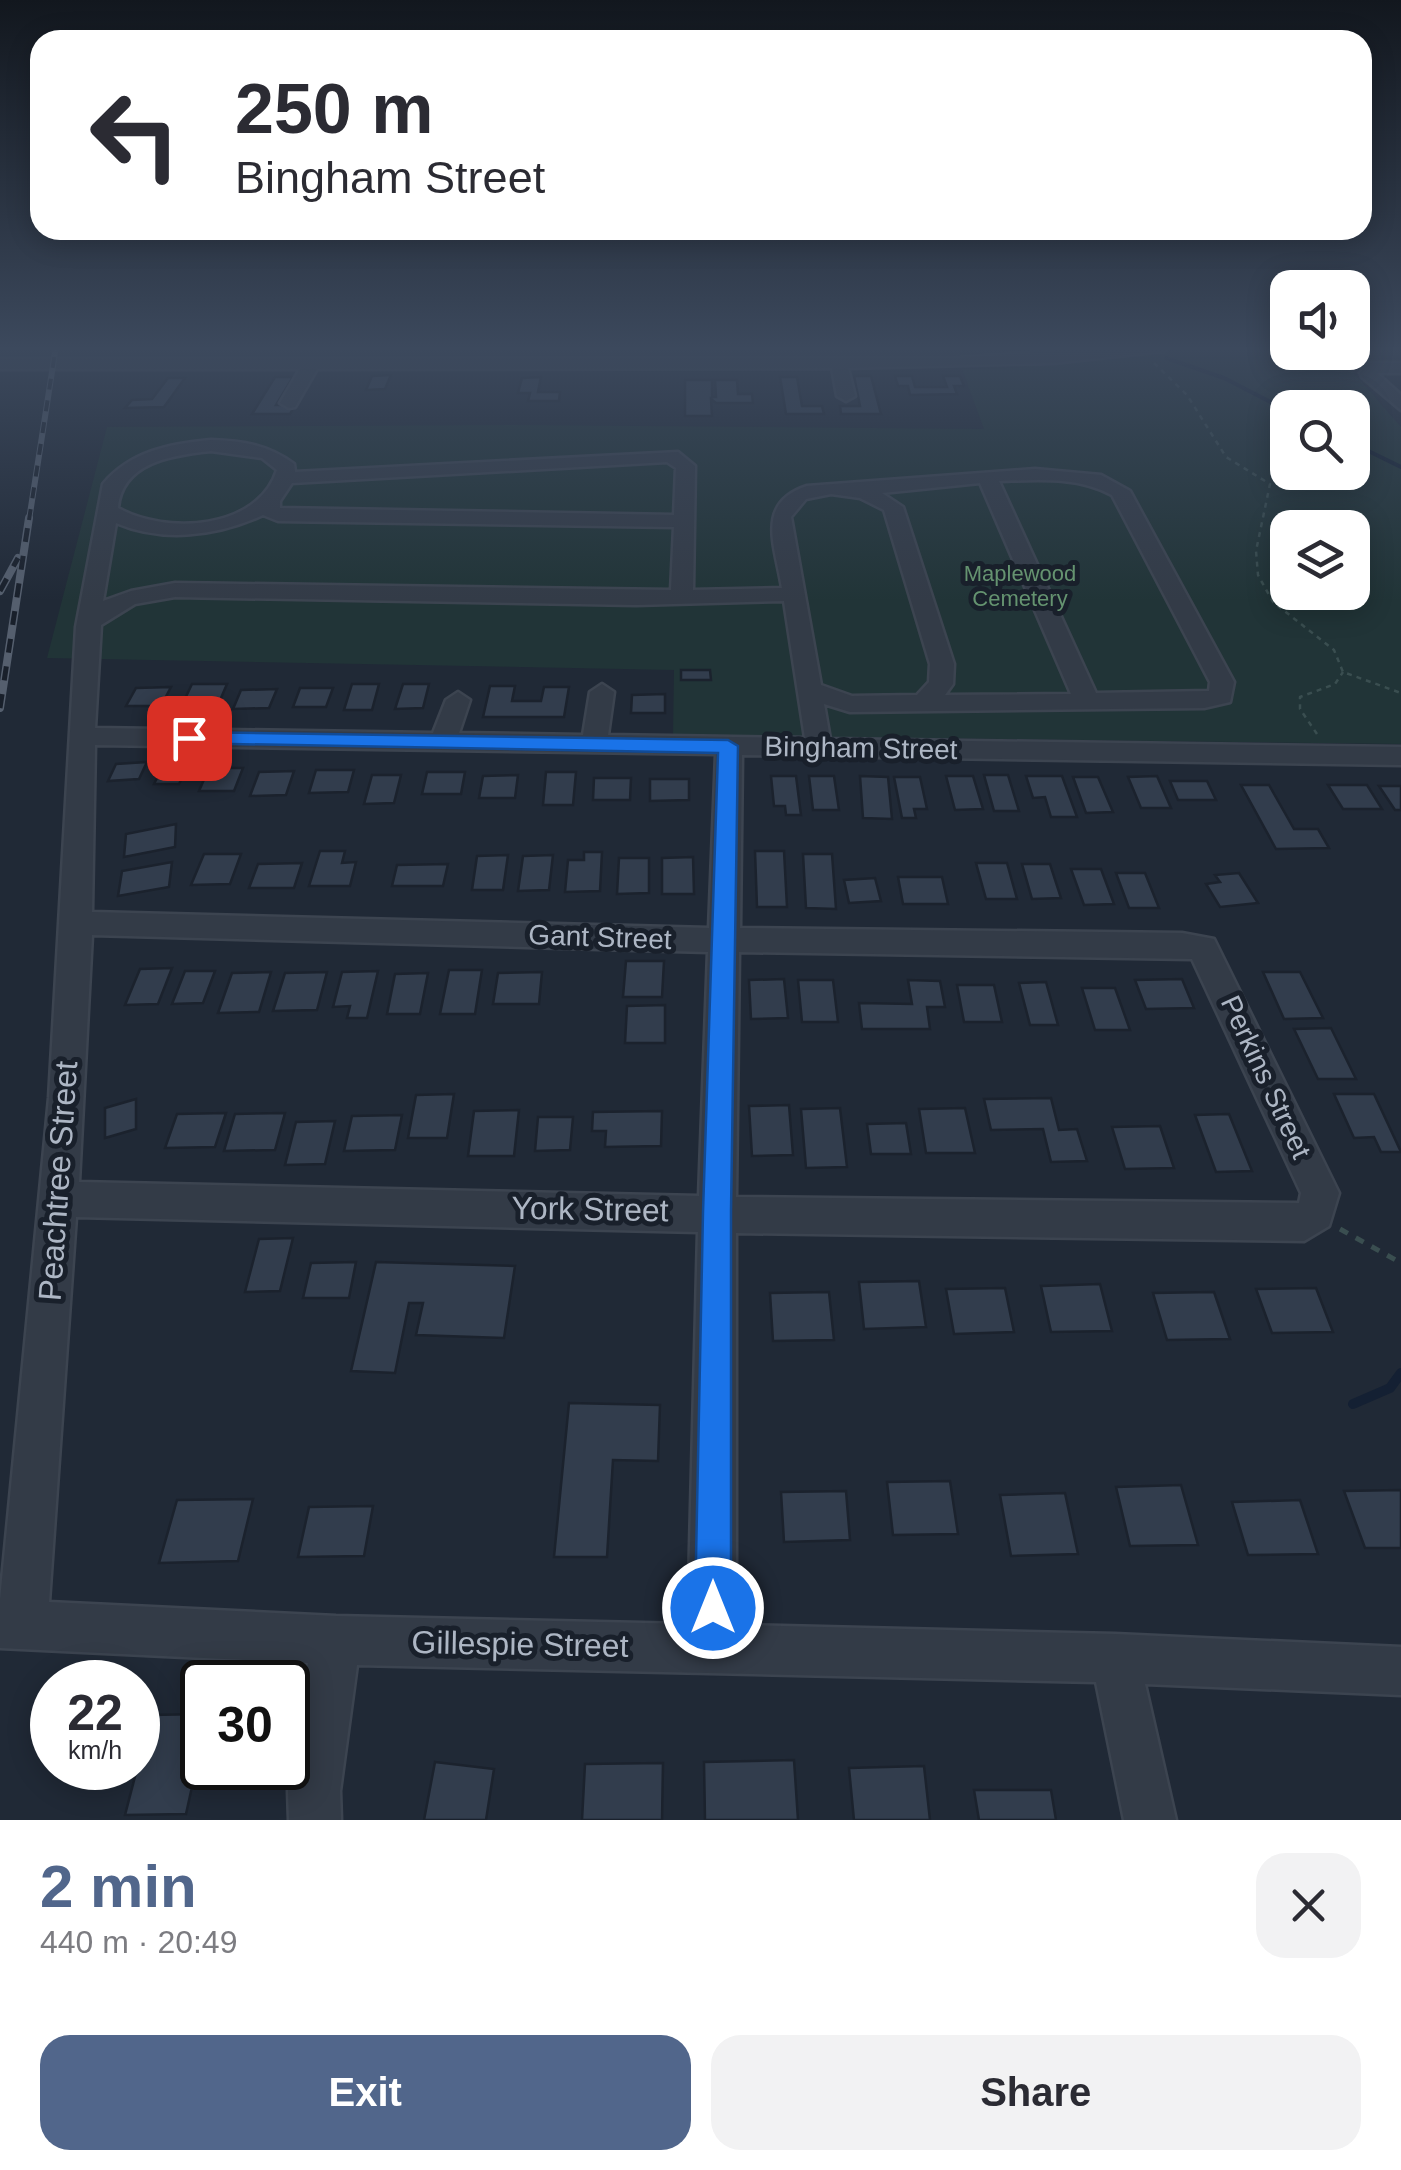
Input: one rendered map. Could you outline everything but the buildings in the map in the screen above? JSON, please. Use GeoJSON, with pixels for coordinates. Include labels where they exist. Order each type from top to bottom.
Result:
{"type":"FeatureCollection","features":[{"type":"Feature","properties":{"kind":"street","name":"Peachtree Street"},"geometry":{"type":"LineString","coordinates":[[12,1624],[57,1198],[77,923],[87,627],[108,510],[105,499],[120,475],[136,464],[179,449],[226,444],[265,449],[278,456],[287,468],[287,478]]}},
{"type":"Feature","properties":{"kind":"street"},"geometry":{"type":"LineString","coordinates":[[274,508],[287,478],[671,456],[686,466],[682,598]]}},
{"type":"Feature","properties":{"kind":"street"},"geometry":{"type":"LineString","coordinates":[[810,690],[850,704],[1204,700],[1221,696],[1223,686],[1117,488],[1086,476],[988,477],[936,478],[891,496],[858,489],[807,493],[783,509],[781,517],[818,738]]}},
{"type":"Feature","properties":{"kind":"street"},"geometry":{"type":"LineString","coordinates":[[988,477],[1087,701]]}},
{"type":"Feature","properties":{"kind":"street"},"geometry":{"type":"LineString","coordinates":[[891,496],[942,664],[940,684],[924,703]]}},
{"type":"Feature","properties":{"kind":"street"},"geometry":{"type":"LineString","coordinates":[[108,510],[120,521],[142,528],[201,528],[274,508],[684,521]]}},
{"type":"Feature","properties":{"kind":"street"},"geometry":{"type":"LineString","coordinates":[[93,578],[104,585],[148,593],[190,590],[682,598],[794,594]]}},
{"type":"Feature","properties":{"kind":"street"},"geometry":{"type":"LineString","coordinates":[[87,627],[111,606],[148,593]]}},
{"type":"Feature","properties":{"kind":"street"},"geometry":{"type":"LineString","coordinates":[[594,744],[602,692]]}},
{"type":"Feature","properties":{"kind":"street"},"geometry":{"type":"LineString","coordinates":[[442,742],[458,700]]}},
{"type":"Feature","properties":{"kind":"street"},"geometry":{"type":"LineString","coordinates":[[818,738],[850,704]]}},
{"type":"Feature","properties":{"kind":"street","name":"Bingham Street"},"geometry":{"type":"LineString","coordinates":[[81,736],[728,746],[818,738],[1401,756]]}},
{"type":"Feature","properties":{"kind":"street"},"geometry":{"type":"LineString","coordinates":[[712,1648],[728,746]]}},
{"type":"Feature","properties":{"kind":"street","name":"Gant Street"},"geometry":{"type":"LineString","coordinates":[[77,923],[724,940],[1182,944]]}},
{"type":"Feature","properties":{"kind":"street","name":"Perkins Street"},"geometry":{"type":"LineString","coordinates":[[1182,944],[1203,948],[1320,1193],[1309,1219]]}},
{"type":"Feature","properties":{"kind":"street","name":"York Street"},"geometry":{"type":"LineString","coordinates":[[57,1198],[1022,1222],[1309,1219]]}},
{"type":"Feature","properties":{"kind":"street","name":"Gillespie Street"},"geometry":{"type":"LineString","coordinates":[[12,1624],[336,1640],[1115,1658],[1401,1671]]}},
{"type":"Feature","properties":{"kind":"street"},"geometry":{"type":"LineString","coordinates":[[315,1820],[314,1791],[336,1640]]}},
{"type":"Feature","properties":{"kind":"street"},"geometry":{"type":"LineString","coordinates":[[1115,1658],[1150,1820]]}},
{"type":"Feature","properties":{"kind":"path"},"geometry":{"type":"LineString","coordinates":[[1208,431],[1226,457],[1270,484],[1271,496],[1257,537],[1257,574],[1279,610],[1334,649],[1343,672],[1401,693]]}},
{"type":"Feature","properties":{"kind":"path"},"geometry":{"type":"LineString","coordinates":[[1330,755],[1298,703],[1307,692],[1335,684],[1343,672]]}},
{"type":"Feature","properties":{"kind":"path"},"geometry":{"type":"LineString","coordinates":[[1309,1219],[1399,1262]]}},
{"type":"Feature","properties":{"kind":"green space","name":"Maplewood Cemetery"},"geometry":{"type":"Polygon","coordinates":[[[106,431],[1270,431],[1270,490],[1370,490],[1370,431],[1401,431],[1401,744],[673,735],[674,670],[47,658],[106,431]]]}},
{"type":"Feature","properties":{"kind":"waterway"},"geometry":{"type":"LineString","coordinates":[[1370,452],[1401,467]]}},
{"type":"Feature","properties":{"kind":"waterway"},"geometry":{"type":"LineString","coordinates":[[1353,1404],[1390,1388],[1401,1373]]}},
{"type":"Feature","properties":{"kind":"railway"},"geometry":{"type":"LineString","coordinates":[[29,520],[43,431]]}},
{"type":"Feature","properties":{"kind":"railway"},"geometry":{"type":"LineString","coordinates":[[0,708],[29,518]]}},
{"type":"Feature","properties":{"kind":"railway"},"geometry":{"type":"LineString","coordinates":[[0,591],[18,558]]}},
{"type":"Feature","properties":{"kind":"route"},"geometry":{"type":"LineString","coordinates":[[189,738],[728,746],[713,1608]]}}]}
